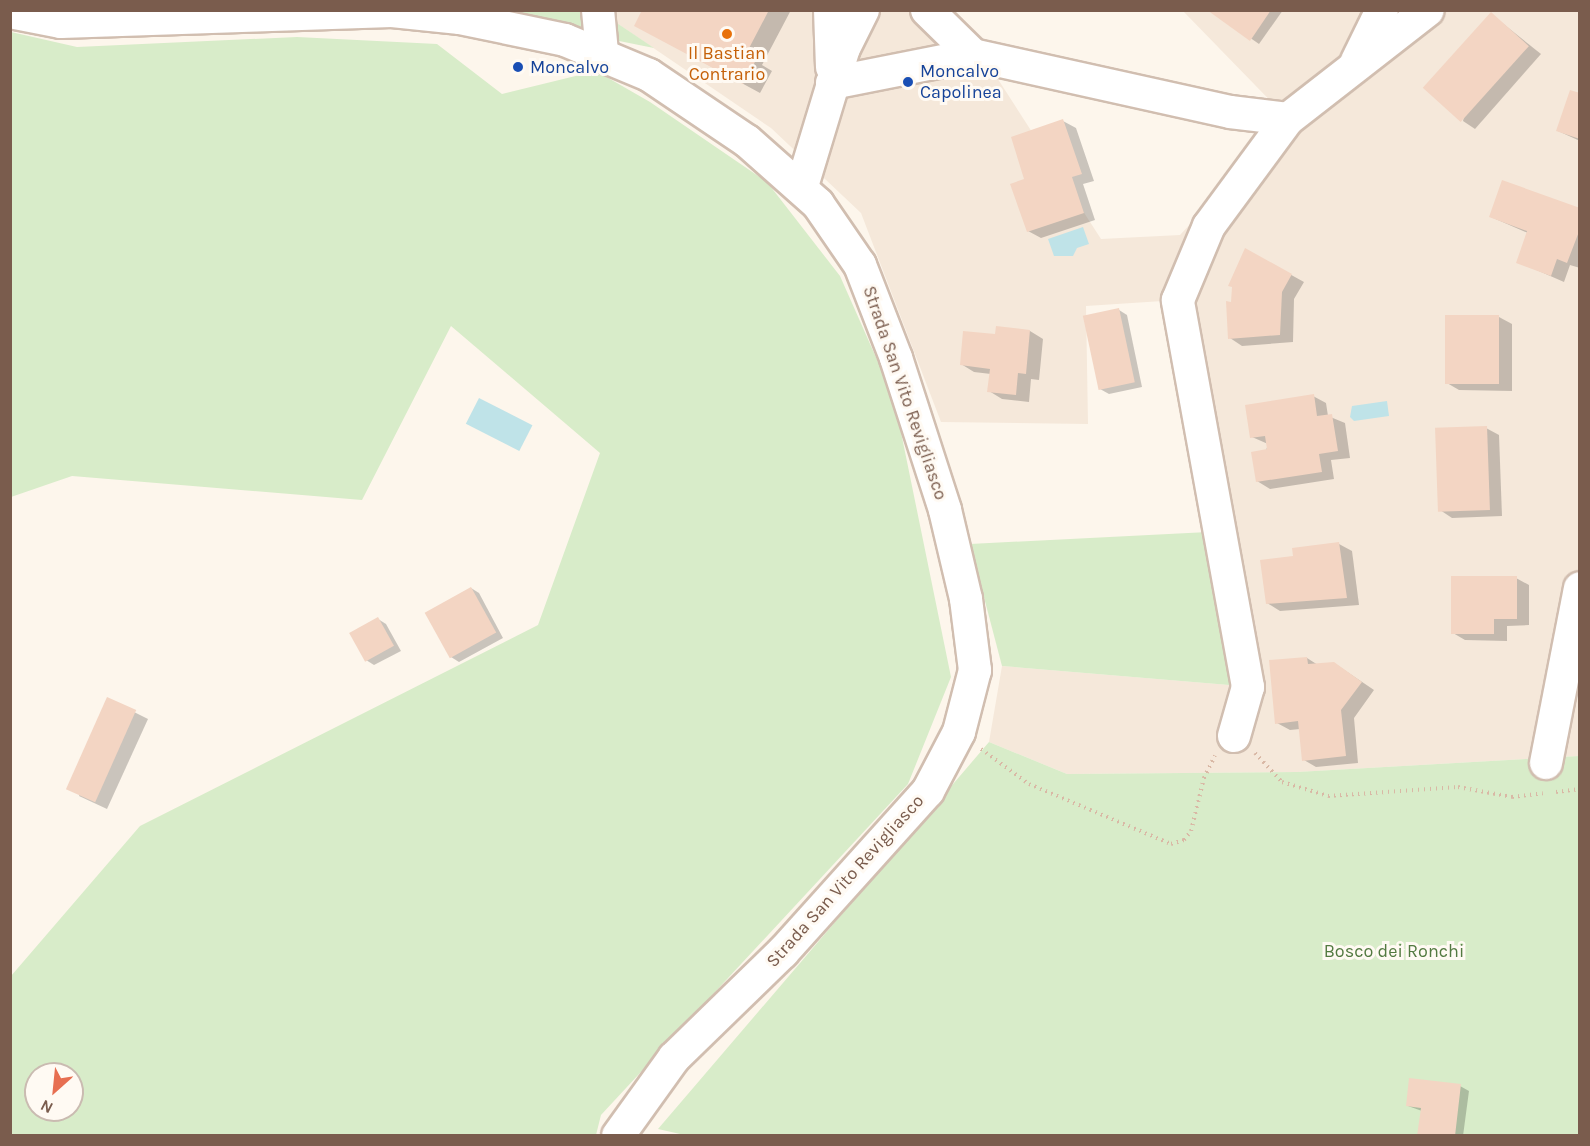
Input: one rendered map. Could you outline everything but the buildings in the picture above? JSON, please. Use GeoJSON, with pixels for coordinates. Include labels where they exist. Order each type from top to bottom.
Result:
{"type":"FeatureCollection","features":[{"type":"Feature","properties":{"kind":"street"},"geometry":{"type":"LineString","coordinates":[[598,10],[602,52]]}},
{"type":"Feature","properties":{"kind":"street"},"geometry":{"type":"LineString","coordinates":[[830,10],[832,83]]}},
{"type":"Feature","properties":{"kind":"street"},"geometry":{"type":"LineString","coordinates":[[802,186],[844,48],[863,10]]}},
{"type":"Feature","properties":{"kind":"street"},"geometry":{"type":"LineString","coordinates":[[927,10],[973,55]]}},
{"type":"Feature","properties":{"kind":"street"},"geometry":{"type":"LineString","coordinates":[[1354,68],[1382,10]]}},
{"type":"Feature","properties":{"kind":"street"},"geometry":{"type":"LineString","coordinates":[[1234,736],[1248,687],[1178,300],[1209,226],[1288,119],[1428,10]]}},
{"type":"Feature","properties":{"kind":"street","name":"Strada San Vito Revigliasco"},"geometry":{"type":"LineString","coordinates":[[10,12],[61,22],[392,11],[526,29],[602,52],[693,101],[802,186],[860,265],[896,358],[945,510],[966,599],[975,670],[958,732],[928,791],[783,952],[674,1058],[618,1136]]}},
{"type":"Feature","properties":{"kind":"street"},"geometry":{"type":"LineString","coordinates":[[832,83],[973,55],[1230,112],[1288,119]]}},
{"type":"Feature","properties":{"kind":"street"},"geometry":{"type":"LineString","coordinates":[[1546,763],[1580,588]]}},
{"type":"Feature","properties":{"kind":"path"},"geometry":{"type":"LineString","coordinates":[[958,732],[1029,784],[1171,844],[1184,840],[1191,831],[1204,778],[1222,741],[1234,736],[1242,740],[1282,782],[1328,796],[1458,787],[1512,796],[1580,789]]}},
{"type":"Feature","properties":{"kind":"shaded area"},"geometry":{"type":"Polygon","coordinates":[[[599,11],[954,11],[1101,239],[1180,235],[1288,119],[1183,11],[1579,11],[1579,756],[1297,772],[1067,774],[989,742],[1002,666],[1241,686],[1178,300],[1086,306],[1088,424],[941,422],[861,213],[771,128],[599,11]]]}},
{"type":"Feature","properties":{"kind":"green space"},"geometry":{"type":"Polygon","coordinates":[[[470,11],[599,11],[654,48],[470,11]]]}},
{"type":"Feature","properties":{"kind":"green space"},"geometry":{"type":"Polygon","coordinates":[[[11,32],[77,47],[297,37],[437,44],[502,94],[596,71],[650,102],[767,182],[840,276],[894,398],[951,677],[908,784],[601,1115],[596,1135],[11,1136],[11,976],[140,826],[538,625],[600,453],[451,326],[362,500],[72,476],[11,497],[11,32]]]}},
{"type":"Feature","properties":{"kind":"green space"},"geometry":{"type":"Polygon","coordinates":[[[1208,532],[1241,686],[1002,666],[970,544],[1208,532]]]}},
{"type":"Feature","properties":{"kind":"green space","name":"Bosco dei Ronchi"},"geometry":{"type":"Polygon","coordinates":[[[989,742],[1067,774],[1297,772],[1579,756],[1579,1135],[689,1136],[658,1129],[989,742]]]}},
{"type":"Feature","properties":{"kind":"water"},"geometry":{"type":"Polygon","coordinates":[[[1083,227],[1089,244],[1077,248],[1073,256],[1054,256],[1048,239],[1083,227]]]}},
{"type":"Feature","properties":{"kind":"water"},"geometry":{"type":"Polygon","coordinates":[[[479,398],[532,425],[519,451],[466,424],[479,398]]]}},
{"type":"Feature","properties":{"kind":"water"},"geometry":{"type":"Polygon","coordinates":[[[1387,401],[1389,416],[1354,421],[1350,417],[1352,406],[1387,401]]]}},
{"type":"Feature","properties":{"kind":"place","name":"Il Bastian Contrario"},"geometry":{"type":"Point","coordinates":[727,34]}},
{"type":"Feature","properties":{"kind":"place","name":"Moncalvo"},"geometry":{"type":"Point","coordinates":[518,67]}},
{"type":"Feature","properties":{"kind":"place","name":"Moncalvo Capolinea"},"geometry":{"type":"Point","coordinates":[908,82]}}]}
